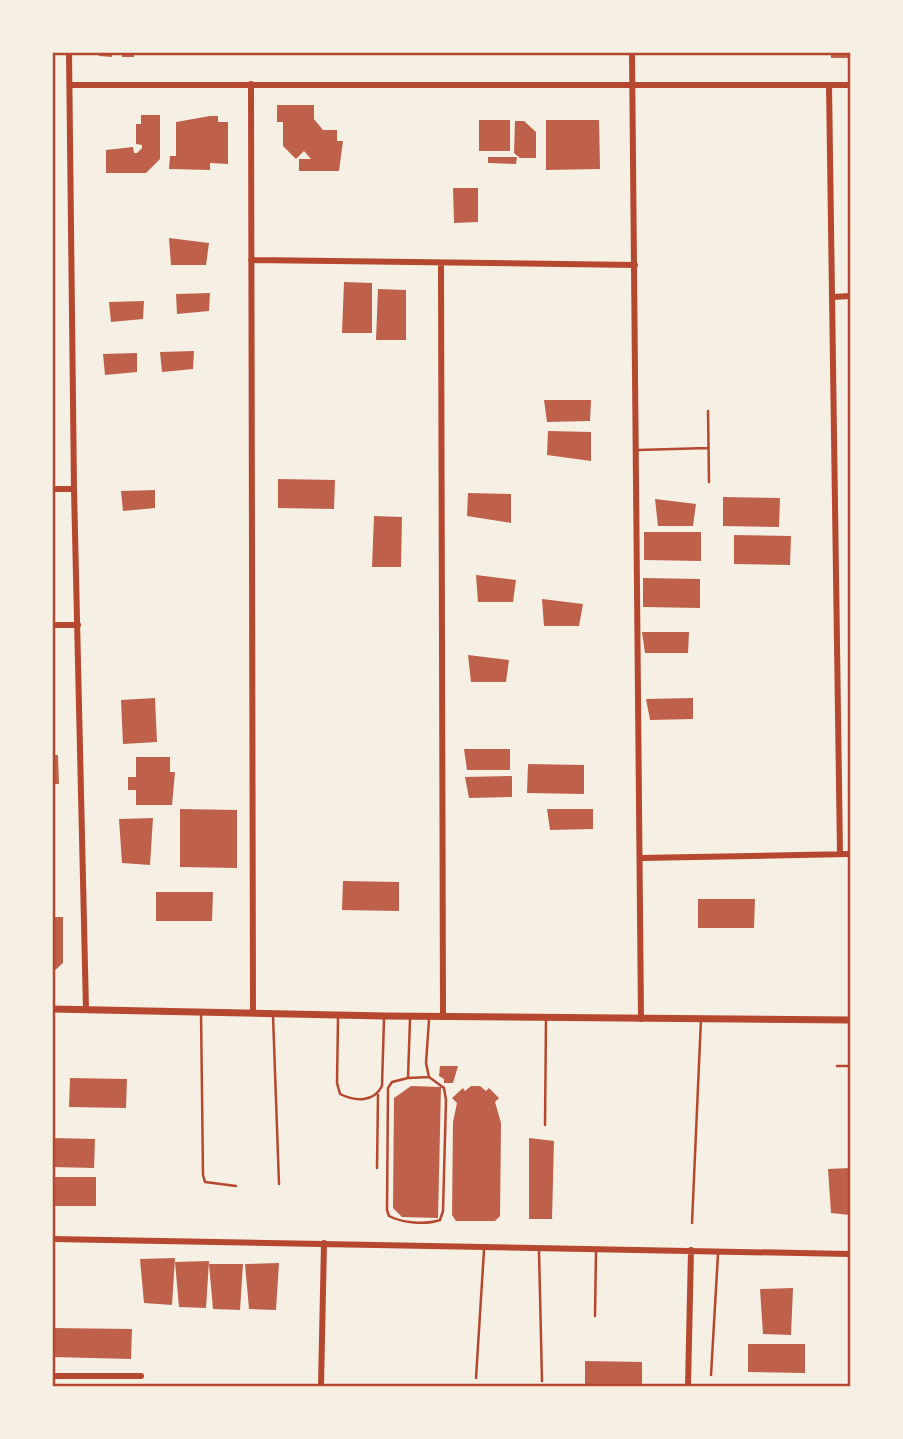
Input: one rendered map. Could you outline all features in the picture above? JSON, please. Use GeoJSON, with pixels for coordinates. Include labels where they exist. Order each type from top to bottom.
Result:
{"type":"FeatureCollection","features":[{"type":"Feature","properties":{"kind":"street"},"geometry":{"type":"LineString","coordinates":[[69,52],[74,489],[86,1010]]}},
{"type":"Feature","properties":{"kind":"street"},"geometry":{"type":"LineString","coordinates":[[632,52],[641,1019]]}},
{"type":"Feature","properties":{"kind":"street"},"geometry":{"type":"LineString","coordinates":[[70,86],[251,83],[850,85]]}},
{"type":"Feature","properties":{"kind":"street"},"geometry":{"type":"LineString","coordinates":[[251,83],[253,1012]]}},
{"type":"Feature","properties":{"kind":"street"},"geometry":{"type":"LineString","coordinates":[[829,85],[840,854]]}},
{"type":"Feature","properties":{"kind":"street"},"geometry":{"type":"LineString","coordinates":[[251,260],[635,265]]}},
{"type":"Feature","properties":{"kind":"street"},"geometry":{"type":"LineString","coordinates":[[440,264],[443,1017]]}},
{"type":"Feature","properties":{"kind":"street"},"geometry":{"type":"LineString","coordinates":[[833,297],[850,296]]}},
{"type":"Feature","properties":{"kind":"street"},"geometry":{"type":"LineString","coordinates":[[52,489],[74,489]]}},
{"type":"Feature","properties":{"kind":"street"},"geometry":{"type":"LineString","coordinates":[[52,625],[78,625]]}},
{"type":"Feature","properties":{"kind":"street"},"geometry":{"type":"LineString","coordinates":[[640,858],[850,854]]}},
{"type":"Feature","properties":{"kind":"street"},"geometry":{"type":"LineString","coordinates":[[52,1009],[429,1017],[850,1020]]}},
{"type":"Feature","properties":{"kind":"street"},"geometry":{"type":"LineString","coordinates":[[52,1238],[850,1254]]}},
{"type":"Feature","properties":{"kind":"street"},"geometry":{"type":"LineString","coordinates":[[321,1387],[324,1242]]}},
{"type":"Feature","properties":{"kind":"street"},"geometry":{"type":"LineString","coordinates":[[688,1387],[691,1250]]}},
{"type":"Feature","properties":{"kind":"street"},"geometry":{"type":"LineString","coordinates":[[52,1376],[141,1376]]}},
{"type":"Feature","properties":{"kind":"lane"},"geometry":{"type":"LineString","coordinates":[[708,411],[709,482]]}},
{"type":"Feature","properties":{"kind":"lane"},"geometry":{"type":"LineString","coordinates":[[637,450],[708,448]]}},
{"type":"Feature","properties":{"kind":"lane"},"geometry":{"type":"LineString","coordinates":[[201,1012],[203,1175],[205,1182],[215,1186],[236,1186]]}},
{"type":"Feature","properties":{"kind":"lane"},"geometry":{"type":"LineString","coordinates":[[272,1013],[279,1184]]}},
{"type":"Feature","properties":{"kind":"lane"},"geometry":{"type":"LineString","coordinates":[[338,1015],[337,1083],[340,1094],[348,1098],[371,1099],[378,1095]]}},
{"type":"Feature","properties":{"kind":"lane"},"geometry":{"type":"LineString","coordinates":[[377,1168],[378,1095],[382,1086],[384,1016]]}},
{"type":"Feature","properties":{"kind":"lane"},"geometry":{"type":"LineString","coordinates":[[408,1078],[410,1016]]}},
{"type":"Feature","properties":{"kind":"lane"},"geometry":{"type":"LineString","coordinates":[[429,1017],[426,1063],[429,1077]]}},
{"type":"Feature","properties":{"kind":"lane"},"geometry":{"type":"LineString","coordinates":[[545,1125],[546,1018]]}},
{"type":"Feature","properties":{"kind":"lane"},"geometry":{"type":"LineString","coordinates":[[692,1223],[701,1019]]}},
{"type":"Feature","properties":{"kind":"lane"},"geometry":{"type":"LineString","coordinates":[[837,1066],[850,1066]]}},
{"type":"Feature","properties":{"kind":"lane"},"geometry":{"type":"LineString","coordinates":[[429,1077],[444,1088],[446,1100],[443,1211],[440,1220],[433,1223],[398,1221],[389,1216],[387,1210],[388,1088],[391,1082],[429,1077]]}},
{"type":"Feature","properties":{"kind":"lane"},"geometry":{"type":"LineString","coordinates":[[476,1378],[485,1247]]}},
{"type":"Feature","properties":{"kind":"lane"},"geometry":{"type":"LineString","coordinates":[[539,1247],[542,1381]]}},
{"type":"Feature","properties":{"kind":"lane"},"geometry":{"type":"LineString","coordinates":[[595,1316],[596,1248]]}},
{"type":"Feature","properties":{"kind":"lane"},"geometry":{"type":"LineString","coordinates":[[711,1374],[718,1251]]}},
{"type":"Feature","properties":{"kind":"building"},"geometry":{"type":"Polygon","coordinates":[[[99,52],[112,52],[112,57],[99,56],[99,52]]]}},
{"type":"Feature","properties":{"kind":"building"},"geometry":{"type":"Polygon","coordinates":[[[122,52],[134,52],[134,57],[122,57],[122,52]]]}},
{"type":"Feature","properties":{"kind":"building"},"geometry":{"type":"Polygon","coordinates":[[[831,52],[850,52],[850,58],[831,58],[831,52]]]}},
{"type":"Feature","properties":{"kind":"building"},"geometry":{"type":"Polygon","coordinates":[[[277,105],[314,105],[314,119],[323,130],[337,130],[337,141],[343,141],[339,171],[299,171],[299,159],[311,159],[304,151],[296,159],[283,146],[283,122],[277,122],[277,105]]]}},
{"type":"Feature","properties":{"kind":"building"},"geometry":{"type":"Polygon","coordinates":[[[141,115],[160,115],[160,159],[146,173],[106,173],[106,150],[133,147],[134,153],[137,153],[142,148],[142,145],[136,144],[136,124],[141,124],[141,115]]]}},
{"type":"Feature","properties":{"kind":"building"},"geometry":{"type":"Polygon","coordinates":[[[218,116],[218,122],[228,122],[228,164],[210,163],[210,170],[169,169],[170,156],[176,156],[176,122],[218,116]]]}},
{"type":"Feature","properties":{"kind":"building"},"geometry":{"type":"Polygon","coordinates":[[[479,120],[510,120],[510,151],[479,151],[479,120]]]}},
{"type":"Feature","properties":{"kind":"building"},"geometry":{"type":"Polygon","coordinates":[[[546,120],[599,120],[600,169],[546,170],[546,120]]]}},
{"type":"Feature","properties":{"kind":"building"},"geometry":{"type":"Polygon","coordinates":[[[515,121],[524,121],[536,132],[536,158],[520,158],[514,153],[515,121]]]}},
{"type":"Feature","properties":{"kind":"building"},"geometry":{"type":"Polygon","coordinates":[[[488,157],[517,157],[516,164],[488,163],[488,157]]]}},
{"type":"Feature","properties":{"kind":"building"},"geometry":{"type":"Polygon","coordinates":[[[453,188],[478,188],[478,222],[454,223],[453,188]]]}},
{"type":"Feature","properties":{"kind":"building"},"geometry":{"type":"Polygon","coordinates":[[[169,238],[209,243],[206,265],[171,265],[169,238]]]}},
{"type":"Feature","properties":{"kind":"building"},"geometry":{"type":"Polygon","coordinates":[[[344,282],[372,283],[372,333],[342,333],[344,282]]]}},
{"type":"Feature","properties":{"kind":"building"},"geometry":{"type":"Polygon","coordinates":[[[378,289],[406,290],[406,340],[376,340],[378,289]]]}},
{"type":"Feature","properties":{"kind":"building"},"geometry":{"type":"Polygon","coordinates":[[[210,293],[209,311],[177,314],[176,294],[210,293]]]}},
{"type":"Feature","properties":{"kind":"building"},"geometry":{"type":"Polygon","coordinates":[[[144,301],[143,319],[111,322],[109,302],[144,301]]]}},
{"type":"Feature","properties":{"kind":"building"},"geometry":{"type":"Polygon","coordinates":[[[194,351],[193,369],[162,372],[160,352],[194,351]]]}},
{"type":"Feature","properties":{"kind":"building"},"geometry":{"type":"Polygon","coordinates":[[[137,353],[137,372],[105,375],[103,354],[137,353]]]}},
{"type":"Feature","properties":{"kind":"building"},"geometry":{"type":"Polygon","coordinates":[[[544,400],[591,400],[590,421],[547,422],[544,400]]]}},
{"type":"Feature","properties":{"kind":"building"},"geometry":{"type":"Polygon","coordinates":[[[548,431],[591,432],[591,461],[547,455],[548,431]]]}},
{"type":"Feature","properties":{"kind":"building"},"geometry":{"type":"Polygon","coordinates":[[[278,479],[335,480],[334,509],[278,508],[278,479]]]}},
{"type":"Feature","properties":{"kind":"building"},"geometry":{"type":"Polygon","coordinates":[[[155,490],[155,508],[123,511],[121,491],[155,490]]]}},
{"type":"Feature","properties":{"kind":"building"},"geometry":{"type":"Polygon","coordinates":[[[468,493],[511,494],[511,523],[467,516],[468,493]]]}},
{"type":"Feature","properties":{"kind":"building"},"geometry":{"type":"Polygon","coordinates":[[[723,497],[780,498],[779,527],[723,526],[723,497]]]}},
{"type":"Feature","properties":{"kind":"building"},"geometry":{"type":"Polygon","coordinates":[[[655,499],[696,504],[693,526],[658,526],[655,499]]]}},
{"type":"Feature","properties":{"kind":"building"},"geometry":{"type":"Polygon","coordinates":[[[374,516],[402,517],[401,567],[372,567],[374,516]]]}},
{"type":"Feature","properties":{"kind":"building"},"geometry":{"type":"Polygon","coordinates":[[[644,532],[701,532],[701,561],[644,560],[644,532]]]}},
{"type":"Feature","properties":{"kind":"building"},"geometry":{"type":"Polygon","coordinates":[[[734,535],[791,536],[790,565],[734,564],[734,535]]]}},
{"type":"Feature","properties":{"kind":"building"},"geometry":{"type":"Polygon","coordinates":[[[476,575],[516,580],[513,602],[478,602],[476,575]]]}},
{"type":"Feature","properties":{"kind":"building"},"geometry":{"type":"Polygon","coordinates":[[[643,578],[700,579],[700,608],[643,607],[643,578]]]}},
{"type":"Feature","properties":{"kind":"building"},"geometry":{"type":"Polygon","coordinates":[[[542,599],[583,604],[579,626],[544,626],[542,599]]]}},
{"type":"Feature","properties":{"kind":"building"},"geometry":{"type":"Polygon","coordinates":[[[642,632],[689,632],[688,653],[645,653],[642,632]]]}},
{"type":"Feature","properties":{"kind":"building"},"geometry":{"type":"Polygon","coordinates":[[[468,655],[509,660],[506,682],[471,682],[468,655]]]}},
{"type":"Feature","properties":{"kind":"building"},"geometry":{"type":"Polygon","coordinates":[[[155,698],[157,742],[123,744],[121,700],[155,698]]]}},
{"type":"Feature","properties":{"kind":"building"},"geometry":{"type":"Polygon","coordinates":[[[693,698],[693,719],[650,720],[646,699],[693,698]]]}},
{"type":"Feature","properties":{"kind":"building"},"geometry":{"type":"Polygon","coordinates":[[[464,749],[510,749],[510,770],[467,770],[464,749]]]}},
{"type":"Feature","properties":{"kind":"building"},"geometry":{"type":"Polygon","coordinates":[[[52,755],[58,755],[59,784],[52,784],[52,755]]]}},
{"type":"Feature","properties":{"kind":"building"},"geometry":{"type":"Polygon","coordinates":[[[136,757],[170,757],[170,772],[175,772],[172,805],[136,805],[136,790],[128,790],[128,777],[136,777],[136,757]]]}},
{"type":"Feature","properties":{"kind":"building"},"geometry":{"type":"Polygon","coordinates":[[[528,764],[584,765],[584,794],[527,793],[528,764]]]}},
{"type":"Feature","properties":{"kind":"building"},"geometry":{"type":"Polygon","coordinates":[[[512,776],[512,797],[469,798],[465,777],[512,776]]]}},
{"type":"Feature","properties":{"kind":"building"},"geometry":{"type":"Polygon","coordinates":[[[180,809],[237,810],[237,868],[180,867],[180,809]]]}},
{"type":"Feature","properties":{"kind":"building"},"geometry":{"type":"Polygon","coordinates":[[[547,809],[593,809],[593,829],[550,830],[547,809]]]}},
{"type":"Feature","properties":{"kind":"building"},"geometry":{"type":"Polygon","coordinates":[[[153,818],[150,865],[122,863],[119,819],[153,818]]]}},
{"type":"Feature","properties":{"kind":"building"},"geometry":{"type":"Polygon","coordinates":[[[343,881],[399,882],[399,911],[342,910],[343,881]]]}},
{"type":"Feature","properties":{"kind":"building"},"geometry":{"type":"Polygon","coordinates":[[[156,892],[213,892],[212,921],[156,921],[156,892]]]}},
{"type":"Feature","properties":{"kind":"building"},"geometry":{"type":"Polygon","coordinates":[[[698,899],[755,899],[754,928],[698,928],[698,899]]]}},
{"type":"Feature","properties":{"kind":"building"},"geometry":{"type":"Polygon","coordinates":[[[52,917],[63,917],[63,963],[52,973],[52,917]]]}},
{"type":"Feature","properties":{"kind":"building"},"geometry":{"type":"Polygon","coordinates":[[[440,1066],[458,1066],[453,1083],[444,1083],[444,1079],[439,1076],[440,1066]]]}},
{"type":"Feature","properties":{"kind":"building"},"geometry":{"type":"Polygon","coordinates":[[[70,1078],[127,1079],[126,1108],[69,1107],[70,1078]]]}},
{"type":"Feature","properties":{"kind":"building"},"geometry":{"type":"Polygon","coordinates":[[[411,1086],[441,1087],[438,1218],[402,1217],[393,1208],[394,1098],[411,1086]]]}},
{"type":"Feature","properties":{"kind":"building"},"geometry":{"type":"Polygon","coordinates":[[[471,1086],[480,1086],[486,1091],[489,1088],[499,1098],[495,1102],[501,1123],[500,1216],[495,1221],[456,1221],[452,1215],[453,1122],[457,1103],[452,1098],[463,1088],[465,1091],[471,1086]]]}},
{"type":"Feature","properties":{"kind":"building"},"geometry":{"type":"Polygon","coordinates":[[[52,1138],[95,1139],[94,1168],[52,1167],[52,1138]]]}},
{"type":"Feature","properties":{"kind":"building"},"geometry":{"type":"Polygon","coordinates":[[[529,1138],[554,1141],[552,1219],[529,1219],[529,1138]]]}},
{"type":"Feature","properties":{"kind":"building"},"geometry":{"type":"Polygon","coordinates":[[[850,1168],[850,1215],[831,1213],[828,1169],[850,1168]]]}},
{"type":"Feature","properties":{"kind":"building"},"geometry":{"type":"Polygon","coordinates":[[[52,1177],[96,1177],[96,1206],[52,1206],[52,1177]]]}},
{"type":"Feature","properties":{"kind":"building"},"geometry":{"type":"Polygon","coordinates":[[[175,1258],[172,1305],[144,1303],[140,1259],[175,1258]]]}},
{"type":"Feature","properties":{"kind":"building"},"geometry":{"type":"Polygon","coordinates":[[[209,1261],[206,1308],[179,1307],[175,1262],[209,1261]]]}},
{"type":"Feature","properties":{"kind":"building"},"geometry":{"type":"Polygon","coordinates":[[[279,1263],[276,1310],[249,1309],[245,1264],[279,1263]]]}},
{"type":"Feature","properties":{"kind":"building"},"geometry":{"type":"Polygon","coordinates":[[[209,1264],[243,1264],[240,1310],[213,1309],[209,1264]]]}},
{"type":"Feature","properties":{"kind":"building"},"geometry":{"type":"Polygon","coordinates":[[[793,1288],[791,1335],[763,1334],[760,1289],[793,1288]]]}},
{"type":"Feature","properties":{"kind":"building"},"geometry":{"type":"Polygon","coordinates":[[[52,1328],[132,1329],[131,1359],[52,1357],[52,1328]]]}},
{"type":"Feature","properties":{"kind":"building"},"geometry":{"type":"Polygon","coordinates":[[[748,1344],[805,1344],[805,1373],[748,1372],[748,1344]]]}},
{"type":"Feature","properties":{"kind":"building"},"geometry":{"type":"Polygon","coordinates":[[[585,1361],[642,1362],[642,1386],[585,1386],[585,1361]]]}}]}
